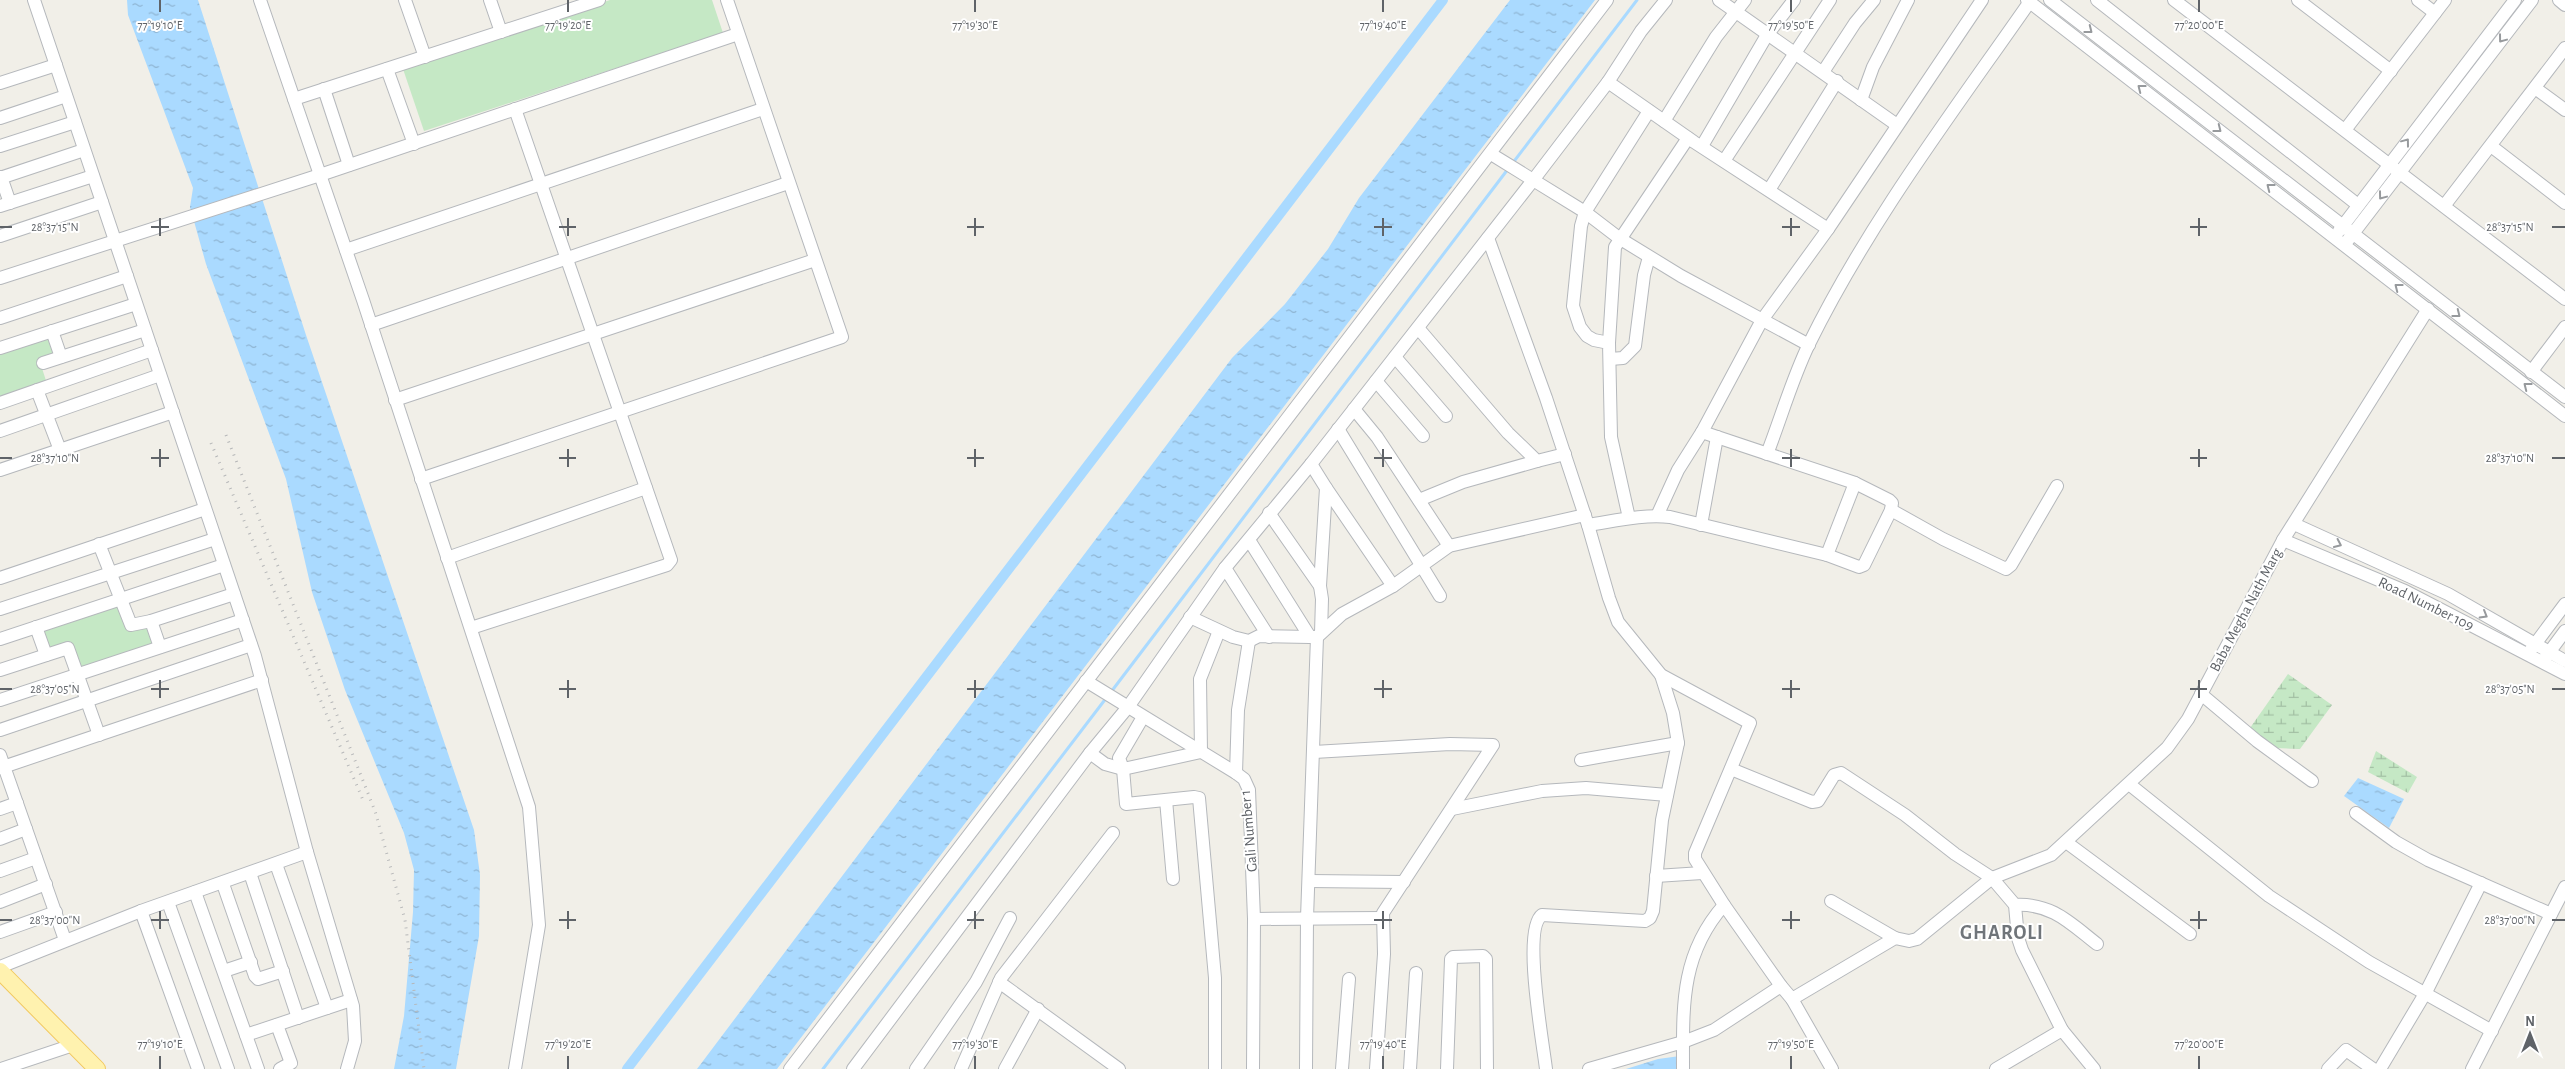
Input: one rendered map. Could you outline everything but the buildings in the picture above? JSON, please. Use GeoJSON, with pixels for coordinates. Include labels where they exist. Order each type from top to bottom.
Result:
{"type":"FeatureCollection","features":[{"type":"Feature","properties":{"kind":"main road"},"geometry":{"type":"LineString","coordinates":[[0,969],[97,1069]]}},
{"type":"Feature","properties":{"kind":"street"},"geometry":{"type":"LineString","coordinates":[[34,0],[262,680],[307,852],[351,1000],[355,1041],[347,1069]]}},
{"type":"Feature","properties":{"kind":"street"},"geometry":{"type":"LineString","coordinates":[[260,0],[346,250],[529,807],[539,925],[515,1069]]}},
{"type":"Feature","properties":{"kind":"street"},"geometry":{"type":"LineString","coordinates":[[405,0],[424,57]]}},
{"type":"Feature","properties":{"kind":"street"},"geometry":{"type":"LineString","coordinates":[[490,0],[501,32]]}},
{"type":"Feature","properties":{"kind":"street"},"geometry":{"type":"LineString","coordinates":[[294,99],[599,0]]}},
{"type":"Feature","properties":{"kind":"street"},"geometry":{"type":"LineString","coordinates":[[422,479],[842,337],[788,184],[727,0]]}},
{"type":"Feature","properties":{"kind":"street"},"geometry":{"type":"LineString","coordinates":[[790,1069],[1090,683],[1495,156],[1607,0]]}},
{"type":"Feature","properties":{"kind":"street"},"geometry":{"type":"LineString","coordinates":[[853,1069],[1090,753],[1123,704],[1225,568],[1311,464],[1488,238],[1529,177],[1608,82],[1641,31],[1666,0]]}},
{"type":"Feature","properties":{"kind":"street"},"geometry":{"type":"LineString","coordinates":[[1718,0],[1837,81],[1897,125]]}},
{"type":"Feature","properties":{"kind":"street"},"geometry":{"type":"LineString","coordinates":[[1664,121],[1716,37],[1745,0]]}},
{"type":"Feature","properties":{"kind":"street"},"geometry":{"type":"LineString","coordinates":[[1702,146],[1767,35],[1794,0]]}},
{"type":"Feature","properties":{"kind":"street"},"geometry":{"type":"LineString","coordinates":[[1724,161],[1830,0]]}},
{"type":"Feature","properties":{"kind":"street"},"geometry":{"type":"LineString","coordinates":[[1824,72],[1855,23],[1874,0]]}},
{"type":"Feature","properties":{"kind":"street"},"geometry":{"type":"LineString","coordinates":[[1861,100],[1873,67],[1908,0]]}},
{"type":"Feature","properties":{"kind":"street"},"geometry":{"type":"LineString","coordinates":[[1657,516],[1678,470],[1702,432],[1762,320],[1828,229],[1982,0]]}},
{"type":"Feature","properties":{"kind":"street"},"geometry":{"type":"LineString","coordinates":[[2050,0],[2565,397]]}},
{"type":"Feature","properties":{"kind":"street"},"geometry":{"type":"LineString","coordinates":[[2097,0],[2358,205]]}},
{"type":"Feature","properties":{"kind":"street"},"geometry":{"type":"LineString","coordinates":[[2174,0],[2565,299]]}},
{"type":"Feature","properties":{"kind":"street"},"geometry":{"type":"LineString","coordinates":[[2298,0],[2391,70]]}},
{"type":"Feature","properties":{"kind":"street"},"geometry":{"type":"LineString","coordinates":[[2418,0],[2435,14]]}},
{"type":"Feature","properties":{"kind":"street"},"geometry":{"type":"LineString","coordinates":[[2345,130],[2445,0]]}},
{"type":"Feature","properties":{"kind":"street"},"geometry":{"type":"LineString","coordinates":[[2339,241],[2353,234],[2395,168],[2516,0]]}},
{"type":"Feature","properties":{"kind":"street"},"geometry":{"type":"LineString","coordinates":[[2339,241],[2342,226],[2358,205],[2395,168],[2532,0]]}},
{"type":"Feature","properties":{"kind":"street"},"geometry":{"type":"LineString","coordinates":[[2559,0],[2565,4]]}},
{"type":"Feature","properties":{"kind":"street"},"geometry":{"type":"LineString","coordinates":[[1767,454],[1808,345],[1858,254],[2029,1],[2565,416]]}},
{"type":"Feature","properties":{"kind":"street"},"geometry":{"type":"LineString","coordinates":[[0,278],[114,239],[268,192],[414,144],[738,34]]}},
{"type":"Feature","properties":{"kind":"street"},"geometry":{"type":"LineString","coordinates":[[2444,206],[2565,48]]}},
{"type":"Feature","properties":{"kind":"street"},"geometry":{"type":"LineString","coordinates":[[0,82],[56,65]]}},
{"type":"Feature","properties":{"kind":"street"},"geometry":{"type":"LineString","coordinates":[[387,69],[414,144]]}},
{"type":"Feature","properties":{"kind":"street"},"geometry":{"type":"LineString","coordinates":[[1769,190],[1837,81]]}},
{"type":"Feature","properties":{"kind":"street"},"geometry":{"type":"LineString","coordinates":[[1608,82],[1688,138],[1828,229]]}},
{"type":"Feature","properties":{"kind":"street"},"geometry":{"type":"LineString","coordinates":[[2534,88],[2565,110]]}},
{"type":"Feature","properties":{"kind":"street"},"geometry":{"type":"LineString","coordinates":[[324,90],[349,165]]}},
{"type":"Feature","properties":{"kind":"street"},"geometry":{"type":"LineString","coordinates":[[0,118],[66,96]]}},
{"type":"Feature","properties":{"kind":"street"},"geometry":{"type":"LineString","coordinates":[[346,250],[763,109]]}},
{"type":"Feature","properties":{"kind":"street"},"geometry":{"type":"LineString","coordinates":[[471,628],[670,564],[671,560],[515,110]]}},
{"type":"Feature","properties":{"kind":"street"},"geometry":{"type":"LineString","coordinates":[[1609,343],[1594,340],[1587,336],[1580,326],[1573,306],[1578,242],[1585,212],[1649,111]]}},
{"type":"Feature","properties":{"kind":"street"},"geometry":{"type":"LineString","coordinates":[[0,146],[75,122]]}},
{"type":"Feature","properties":{"kind":"street"},"geometry":{"type":"LineString","coordinates":[[1629,518],[1611,437],[1609,343],[1613,257],[1619,238],[1688,138]]}},
{"type":"Feature","properties":{"kind":"street"},"geometry":{"type":"LineString","coordinates":[[2490,146],[2565,203]]}},
{"type":"Feature","properties":{"kind":"street"},"geometry":{"type":"LineString","coordinates":[[84,150],[1,177],[5,205],[93,176]]}},
{"type":"Feature","properties":{"kind":"street"},"geometry":{"type":"LineString","coordinates":[[1495,156],[1585,212],[1619,238],[1808,345]]}},
{"type":"Feature","properties":{"kind":"street"},"geometry":{"type":"LineString","coordinates":[[371,325],[788,184]]}},
{"type":"Feature","properties":{"kind":"street"},"geometry":{"type":"LineString","coordinates":[[0,236],[102,202]]}},
{"type":"Feature","properties":{"kind":"street"},"geometry":{"type":"LineString","coordinates":[[1488,238],[1564,454],[1618,622],[1661,675],[1673,713],[1678,743],[1667,795],[1653,911],[1650,918],[1645,922],[1542,915],[1535,923],[1533,971],[1546,1069]]}},
{"type":"Feature","properties":{"kind":"street"},"geometry":{"type":"LineString","coordinates":[[1610,359],[1623,358],[1635,346],[1644,275],[1649,256]]}},
{"type":"Feature","properties":{"kind":"street"},"geometry":{"type":"LineString","coordinates":[[396,400],[815,260]]}},
{"type":"Feature","properties":{"kind":"street"},"geometry":{"type":"LineString","coordinates":[[0,318],[127,276]]}},
{"type":"Feature","properties":{"kind":"street"},"geometry":{"type":"LineString","coordinates":[[0,348],[136,304]]}},
{"type":"Feature","properties":{"kind":"street","name":"Baba Megha Nath Marg"},"geometry":{"type":"LineString","coordinates":[[1895,938],[1909,941],[1917,939],[1992,878],[2051,855],[2167,748],[2188,719],[2283,540],[2428,309]]}},
{"type":"Feature","properties":{"kind":"street"},"geometry":{"type":"LineString","coordinates":[[2531,372],[2565,326]]}},
{"type":"Feature","properties":{"kind":"street"},"geometry":{"type":"LineString","coordinates":[[1418,328],[1508,433],[1537,461]]}},
{"type":"Feature","properties":{"kind":"street"},"geometry":{"type":"LineString","coordinates":[[60,450],[47,415],[43,388],[43,367],[61,357],[145,330]]}},
{"type":"Feature","properties":{"kind":"street"},"geometry":{"type":"LineString","coordinates":[[52,331],[61,357]]}},
{"type":"Feature","properties":{"kind":"street"},"geometry":{"type":"LineString","coordinates":[[2476,347],[2485,336]]}},
{"type":"Feature","properties":{"kind":"street"},"geometry":{"type":"LineString","coordinates":[[0,403],[152,350]]}},
{"type":"Feature","properties":{"kind":"street"},"geometry":{"type":"LineString","coordinates":[[1395,357],[1446,416]]}},
{"type":"Feature","properties":{"kind":"street"},"geometry":{"type":"LineString","coordinates":[[0,431],[160,376]]}},
{"type":"Feature","properties":{"kind":"street"},"geometry":{"type":"LineString","coordinates":[[1376,381],[1423,436]]}},
{"type":"Feature","properties":{"kind":"street"},"geometry":{"type":"LineString","coordinates":[[1354,409],[1377,437],[1449,546]]}},
{"type":"Feature","properties":{"kind":"street"},"geometry":{"type":"LineString","coordinates":[[0,470],[173,412]]}},
{"type":"Feature","properties":{"kind":"street"},"geometry":{"type":"LineString","coordinates":[[1338,429],[1440,596]]}},
{"type":"Feature","properties":{"kind":"street"},"geometry":{"type":"LineString","coordinates":[[1190,617],[1219,631],[1249,641],[1259,636],[1316,636],[1342,614],[1393,586],[1449,546],[1586,520],[1657,516],[1827,555],[1862,567],[1891,510],[1892,503],[1889,500],[1856,483],[1702,432]]}},
{"type":"Feature","properties":{"kind":"street"},"geometry":{"type":"LineString","coordinates":[[1701,525],[1717,437]]}},
{"type":"Feature","properties":{"kind":"street"},"geometry":{"type":"LineString","coordinates":[[1419,500],[1463,482],[1564,454]]}},
{"type":"Feature","properties":{"kind":"street"},"geometry":{"type":"LineString","coordinates":[[1311,464],[1393,586]]}},
{"type":"Feature","properties":{"kind":"street"},"geometry":{"type":"LineString","coordinates":[[1827,555],[1856,483]]}},
{"type":"Feature","properties":{"kind":"street"},"geometry":{"type":"LineString","coordinates":[[1891,510],[1943,539],[2006,569],[2011,565],[2058,486]]}},
{"type":"Feature","properties":{"kind":"street"},"geometry":{"type":"LineString","coordinates":[[448,558],[646,488]]}},
{"type":"Feature","properties":{"kind":"street"},"geometry":{"type":"LineString","coordinates":[[1306,1069],[1307,918],[1314,752],[1316,636],[1322,599],[1320,586],[1326,488]]}},
{"type":"Feature","properties":{"kind":"street"},"geometry":{"type":"LineString","coordinates":[[0,578],[205,509]]}},
{"type":"Feature","properties":{"kind":"street"},"geometry":{"type":"LineString","coordinates":[[1269,513],[1320,586]]}},
{"type":"Feature","properties":{"kind":"street","name":"Road Number 109"},"geometry":{"type":"LineString","coordinates":[[2294,524],[2448,594],[2536,644],[2546,657],[2565,674]]}},
{"type":"Feature","properties":{"kind":"street"},"geometry":{"type":"LineString","coordinates":[[0,610],[215,539]]}},
{"type":"Feature","properties":{"kind":"street"},"geometry":{"type":"LineString","coordinates":[[1249,540],[1316,636]]}},
{"type":"Feature","properties":{"kind":"street","name":"Road Number 109"},"geometry":{"type":"LineString","coordinates":[[2283,540],[2404,591],[2528,655],[2565,661]]}},
{"type":"Feature","properties":{"kind":"street"},"geometry":{"type":"LineString","coordinates":[[99,544],[131,625],[151,621],[234,594]]}},
{"type":"Feature","properties":{"kind":"street"},"geometry":{"type":"LineString","coordinates":[[0,639],[224,565]]}},
{"type":"Feature","properties":{"kind":"street"},"geometry":{"type":"LineString","coordinates":[[1225,568],[1269,637]]}},
{"type":"Feature","properties":{"kind":"street"},"geometry":{"type":"LineString","coordinates":[[2528,655],[2565,604]]}},
{"type":"Feature","properties":{"kind":"street"},"geometry":{"type":"LineString","coordinates":[[0,700],[243,620]]}},
{"type":"Feature","properties":{"kind":"street"},"geometry":{"type":"LineString","coordinates":[[151,621],[160,647]]}},
{"type":"Feature","properties":{"kind":"street"},"geometry":{"type":"LineString","coordinates":[[36,627],[46,655]]}},
{"type":"Feature","properties":{"kind":"street"},"geometry":{"type":"LineString","coordinates":[[1090,753],[1105,764],[1123,769],[1201,752],[1200,679],[1219,631]]}},
{"type":"Feature","properties":{"kind":"street"},"geometry":{"type":"LineString","coordinates":[[2546,657],[2565,631]]}},
{"type":"Feature","properties":{"kind":"street"},"geometry":{"type":"LineString","coordinates":[[1236,773],[1238,710],[1249,641]]}},
{"type":"Feature","properties":{"kind":"street"},"geometry":{"type":"LineString","coordinates":[[0,730],[251,645]]}},
{"type":"Feature","properties":{"kind":"street"},"geometry":{"type":"LineString","coordinates":[[0,670],[68,648],[99,735]]}},
{"type":"Feature","properties":{"kind":"street"},"geometry":{"type":"LineString","coordinates":[[1661,675],[1750,723],[1696,853],[1697,863],[1724,906],[1792,999],[1832,1069]]}},
{"type":"Feature","properties":{"kind":"street"},"geometry":{"type":"LineString","coordinates":[[65,940],[17,802],[1,764],[99,735],[262,680]]}},
{"type":"Feature","properties":{"kind":"street","name":"Gali Number 1"},"geometry":{"type":"LineString","coordinates":[[1090,683],[1236,773],[1244,779],[1249,790],[1254,919],[1253,1069]]}},
{"type":"Feature","properties":{"kind":"street"},"geometry":{"type":"LineString","coordinates":[[2201,694],[2257,741],[2312,781]]}},
{"type":"Feature","properties":{"kind":"street"},"geometry":{"type":"LineString","coordinates":[[1143,717],[1119,758],[1123,769],[1126,804],[1199,798],[1215,978],[1215,1069]]}},
{"type":"Feature","properties":{"kind":"street"},"geometry":{"type":"LineString","coordinates":[[1314,752],[1491,743],[1493,747],[1386,908],[1382,918],[1385,946],[1376,1069]]}},
{"type":"Feature","properties":{"kind":"street"},"geometry":{"type":"LineString","coordinates":[[1581,760],[1678,743]]}},
{"type":"Feature","properties":{"kind":"street"},"geometry":{"type":"LineString","coordinates":[[1731,769],[1812,802],[1818,801],[1834,775],[1841,773],[1905,815],[1955,854],[1992,878],[2015,905],[2018,938],[2022,950],[2062,1030],[2094,1069]]}},
{"type":"Feature","properties":{"kind":"street"},"geometry":{"type":"LineString","coordinates":[[2129,784],[2269,896],[2368,962],[2426,992],[2492,1031]]}},
{"type":"Feature","properties":{"kind":"street"},"geometry":{"type":"LineString","coordinates":[[1452,809],[1497,799],[1586,788],[1667,795]]}},
{"type":"Feature","properties":{"kind":"street"},"geometry":{"type":"LineString","coordinates":[[1166,800],[1173,879]]}},
{"type":"Feature","properties":{"kind":"street"},"geometry":{"type":"LineString","coordinates":[[0,809],[17,802]]}},
{"type":"Feature","properties":{"kind":"street"},"geometry":{"type":"LineString","coordinates":[[2356,813],[2396,842],[2428,860],[2551,914]]}},
{"type":"Feature","properties":{"kind":"street"},"geometry":{"type":"LineString","coordinates":[[0,839],[26,830]]}},
{"type":"Feature","properties":{"kind":"street"},"geometry":{"type":"LineString","coordinates":[[961,1069],[999,982],[1113,833]]}},
{"type":"Feature","properties":{"kind":"street"},"geometry":{"type":"LineString","coordinates":[[2066,842],[2190,934]]}},
{"type":"Feature","properties":{"kind":"street"},"geometry":{"type":"LineString","coordinates":[[0,969],[65,940],[141,911],[222,884],[307,852]]}},
{"type":"Feature","properties":{"kind":"street"},"geometry":{"type":"LineString","coordinates":[[0,871],[36,858]]}},
{"type":"Feature","properties":{"kind":"street"},"geometry":{"type":"LineString","coordinates":[[276,864],[327,1008]]}},
{"type":"Feature","properties":{"kind":"street"},"geometry":{"type":"LineString","coordinates":[[250,873],[298,1018]]}},
{"type":"Feature","properties":{"kind":"street"},"geometry":{"type":"LineString","coordinates":[[1656,876],[1702,873]]}},
{"type":"Feature","properties":{"kind":"street"},"geometry":{"type":"LineString","coordinates":[[1309,881],[1404,882]]}},
{"type":"Feature","properties":{"kind":"street"},"geometry":{"type":"LineString","coordinates":[[2380,1069],[2426,992],[2481,883]]}},
{"type":"Feature","properties":{"kind":"street"},"geometry":{"type":"LineString","coordinates":[[0,902],[46,884]]}},
{"type":"Feature","properties":{"kind":"street"},"geometry":{"type":"LineString","coordinates":[[222,884],[258,979],[283,971]]}},
{"type":"Feature","properties":{"kind":"street"},"geometry":{"type":"LineString","coordinates":[[2472,1069],[2565,888]]}},
{"type":"Feature","properties":{"kind":"street"},"geometry":{"type":"LineString","coordinates":[[195,892],[258,1069]]}},
{"type":"Feature","properties":{"kind":"street"},"geometry":{"type":"LineString","coordinates":[[168,902],[228,1069]]}},
{"type":"Feature","properties":{"kind":"street"},"geometry":{"type":"LineString","coordinates":[[1831,902],[1895,938]]}},
{"type":"Feature","properties":{"kind":"street"},"geometry":{"type":"LineString","coordinates":[[2015,905],[2031,904],[2046,908],[2059,915],[2097,944]]}},
{"type":"Feature","properties":{"kind":"street"},"geometry":{"type":"LineString","coordinates":[[1683,1069],[1685,985],[1688,969],[1701,936],[1710,921],[1724,906]]}},
{"type":"Feature","properties":{"kind":"street"},"geometry":{"type":"LineString","coordinates":[[141,911],[198,1069]]}},
{"type":"Feature","properties":{"kind":"street"},"geometry":{"type":"LineString","coordinates":[[0,932],[56,912]]}},
{"type":"Feature","properties":{"kind":"street"},"geometry":{"type":"LineString","coordinates":[[916,1069],[976,982],[1010,918]]}},
{"type":"Feature","properties":{"kind":"street"},"geometry":{"type":"LineString","coordinates":[[1254,919],[1382,918]]}},
{"type":"Feature","properties":{"kind":"street"},"geometry":{"type":"LineString","coordinates":[[1792,999],[1895,938]]}},
{"type":"Feature","properties":{"kind":"street"},"geometry":{"type":"LineString","coordinates":[[1447,1069],[1451,959],[1453,957],[1483,956],[1486,959],[1487,1069]]}},
{"type":"Feature","properties":{"kind":"street"},"geometry":{"type":"LineString","coordinates":[[224,971],[251,962]]}},
{"type":"Feature","properties":{"kind":"street"},"geometry":{"type":"LineString","coordinates":[[1410,1069],[1416,973]]}},
{"type":"Feature","properties":{"kind":"street"},"geometry":{"type":"LineString","coordinates":[[1342,1069],[1349,979]]}},
{"type":"Feature","properties":{"kind":"street"},"geometry":{"type":"LineString","coordinates":[[999,982],[1119,1069]]}},
{"type":"Feature","properties":{"kind":"street"},"geometry":{"type":"LineString","coordinates":[[1589,1069],[1683,1042],[1714,1030],[1781,986]]}},
{"type":"Feature","properties":{"kind":"street"},"geometry":{"type":"LineString","coordinates":[[246,1035],[351,1000]]}},
{"type":"Feature","properties":{"kind":"street"},"geometry":{"type":"LineString","coordinates":[[1005,1069],[1038,1009]]}},
{"type":"Feature","properties":{"kind":"street"},"geometry":{"type":"LineString","coordinates":[[277,1025],[290,1063],[280,1069]]}},
{"type":"Feature","properties":{"kind":"street"},"geometry":{"type":"LineString","coordinates":[[1996,1069],[2062,1030]]}},
{"type":"Feature","properties":{"kind":"street"},"geometry":{"type":"LineString","coordinates":[[1,1069],[73,1045]]}},
{"type":"Feature","properties":{"kind":"street"},"geometry":{"type":"LineString","coordinates":[[2328,1069],[2346,1050],[2373,1069]]}},
{"type":"Feature","properties":{"kind":"green space"},"geometry":{"type":"Polygon","coordinates":[[[610,0],[712,0],[723,33],[424,131],[403,69],[610,0]]]}},
{"type":"Feature","properties":{"kind":"green space"},"geometry":{"type":"Polygon","coordinates":[[[51,334],[58,356],[40,362],[49,390],[0,407],[0,351],[51,334]]]}},
{"type":"Feature","properties":{"kind":"green space"},"geometry":{"type":"Polygon","coordinates":[[[118,603],[128,630],[149,624],[157,645],[79,671],[71,645],[48,652],[40,629],[118,603]]]}},
{"type":"Feature","properties":{"kind":"green space"},"geometry":{"type":"Polygon","coordinates":[[[2288,674],[2332,705],[2300,749],[2275,748],[2250,728],[2288,674]]]}},
{"type":"Feature","properties":{"kind":"green space"},"geometry":{"type":"Polygon","coordinates":[[[2376,751],[2417,777],[2408,793],[2368,772],[2376,751]]]}},
{"type":"Feature","properties":{"kind":"water"},"geometry":{"type":"Polygon","coordinates":[[[127,0],[198,0],[306,335],[474,830],[480,875],[479,936],[456,1069],[394,1069],[404,1016],[413,912],[414,870],[404,833],[345,690],[312,592],[286,479],[206,264],[190,207],[193,188],[128,15],[127,0]]]}},
{"type":"Feature","properties":{"kind":"water"},"geometry":{"type":"Polygon","coordinates":[[[1510,0],[1595,0],[777,1069],[697,1069],[1232,358],[1285,304],[1328,249],[1359,198],[1510,0]]]}},
{"type":"Feature","properties":{"kind":"water"},"geometry":{"type":"Polygon","coordinates":[[[2358,778],[2404,799],[2389,828],[2344,796],[2358,778]]]}},
{"type":"Feature","properties":{"kind":"water"},"geometry":{"type":"Polygon","coordinates":[[[1680,1056],[1679,1069],[1626,1069],[1658,1059],[1680,1056]]]}},
{"type":"Feature","properties":{"kind":"waterway"},"geometry":{"type":"LineString","coordinates":[[627,1069],[1443,0]]}},
{"type":"Feature","properties":{"kind":"waterway"},"geometry":{"type":"LineString","coordinates":[[1512,164],[1637,0]]}},
{"type":"Feature","properties":{"kind":"waterway"},"geometry":{"type":"LineString","coordinates":[[1111,692],[1508,169]]}},
{"type":"Feature","properties":{"kind":"waterway"},"geometry":{"type":"LineString","coordinates":[[823,1069],[1107,697]]}},
{"type":"Feature","properties":{"kind":"railway"},"geometry":{"type":"LineString","coordinates":[[226,435],[375,811],[405,920],[424,1069]]}},
{"type":"Feature","properties":{"kind":"railway"},"geometry":{"type":"LineString","coordinates":[[211,443],[363,800]]}},
{"type":"Feature","properties":{"kind":"district","name":"GHAROLI"},"geometry":{"type":"Point","coordinates":[2002,933]}}]}
